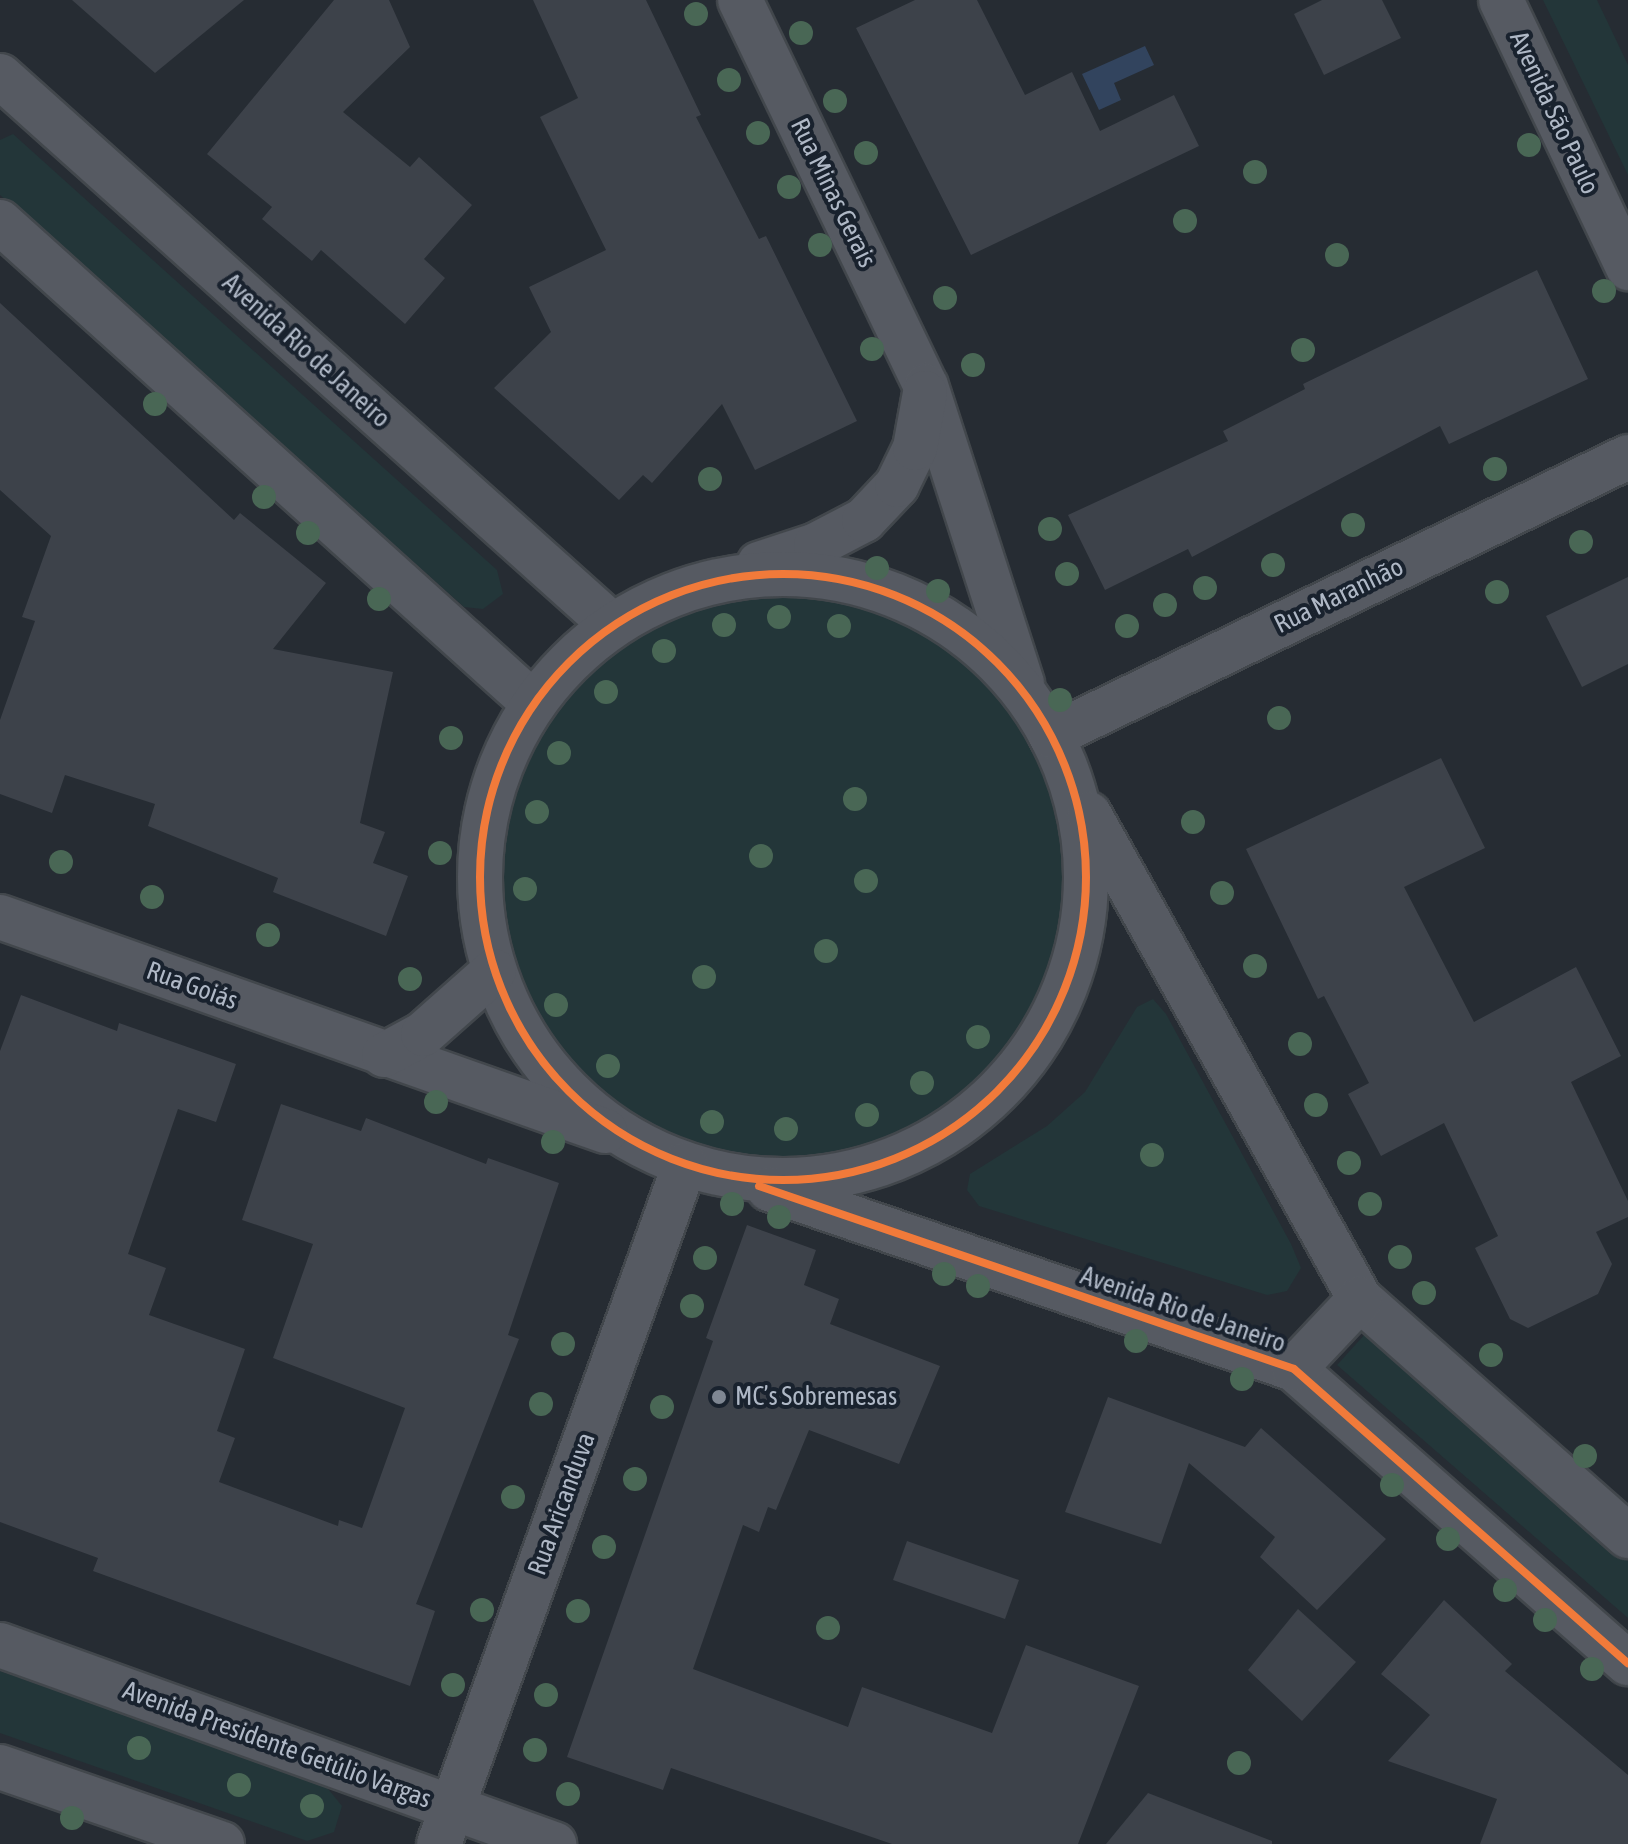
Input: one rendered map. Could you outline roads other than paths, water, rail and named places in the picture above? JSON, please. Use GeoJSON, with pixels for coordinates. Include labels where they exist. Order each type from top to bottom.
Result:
{"type":"FeatureCollection","features":[{"type":"Feature","properties":{"kind":"street","name":"Rua Minas Gerais"},"geometry":{"type":"LineString","coordinates":[[740,0],[926,386],[1026,697]]}},
{"type":"Feature","properties":{"kind":"street","name":"Avenida São Paulo"},"geometry":{"type":"LineString","coordinates":[[1501,0],[1628,268]]}},
{"type":"Feature","properties":{"kind":"street","name":"Avenida Rio de Janeiro"},"geometry":{"type":"LineString","coordinates":[[0,76],[612,625]]}},
{"type":"Feature","properties":{"kind":"street"},"geometry":{"type":"LineString","coordinates":[[0,222],[533,703]]}},
{"type":"Feature","properties":{"kind":"street"},"geometry":{"type":"LineString","coordinates":[[926,386],[915,448],[897,485],[864,520],[816,545],[697,585],[612,625],[569,660],[533,703],[505,752],[487,805],[479,860],[481,916],[494,971],[516,1022],[548,1069],[587,1108],[634,1141],[685,1164],[729,1176],[819,1178],[892,1160],[946,1133],[1014,1075],[1048,1024],[1077,955],[1087,866],[1069,777]]}},
{"type":"Feature","properties":{"kind":"street","name":"Rua Maranhão"},"geometry":{"type":"LineString","coordinates":[[1051,736],[1628,457]]}},
{"type":"Feature","properties":{"kind":"street"},"geometry":{"type":"LineString","coordinates":[[697,585],[789,573],[879,589],[960,632],[996,662],[1026,697],[1051,736],[1069,777],[1360,1299],[1628,1536]]}},
{"type":"Feature","properties":{"kind":"street","name":"Rua Goiás"},"geometry":{"type":"LineString","coordinates":[[0,917],[634,1141]]}},
{"type":"Feature","properties":{"kind":"street"},"geometry":{"type":"LineString","coordinates":[[384,1055],[423,1034],[494,971]]}},
{"type":"Feature","properties":{"kind":"street","name":"Rua Aricanduva"},"geometry":{"type":"LineString","coordinates":[[446,1826],[685,1164]]}},
{"type":"Feature","properties":{"kind":"street","name":"Avenida Rio de Janeiro"},"geometry":{"type":"LineString","coordinates":[[729,1176],[1294,1369],[1628,1663]]}},
{"type":"Feature","properties":{"kind":"street"},"geometry":{"type":"LineString","coordinates":[[1294,1369],[1360,1299]]}},
{"type":"Feature","properties":{"kind":"street","name":"Avenida Presidente Getúlio Vargas"},"geometry":{"type":"LineString","coordinates":[[0,1645],[446,1826],[554,1844]]}},
{"type":"Feature","properties":{"kind":"street"},"geometry":{"type":"LineString","coordinates":[[0,1767],[222,1844]]}},
{"type":"Feature","properties":{"kind":"water"},"geometry":{"type":"Polygon","coordinates":[[[1145,46],[1154,65],[1114,83],[1121,100],[1099,110],[1082,74],[1145,46]]]}},
{"type":"Feature","properties":{"kind":"place","name":"MC’s Sobremesas"},"geometry":{"type":"Point","coordinates":[719,1397]}}]}
